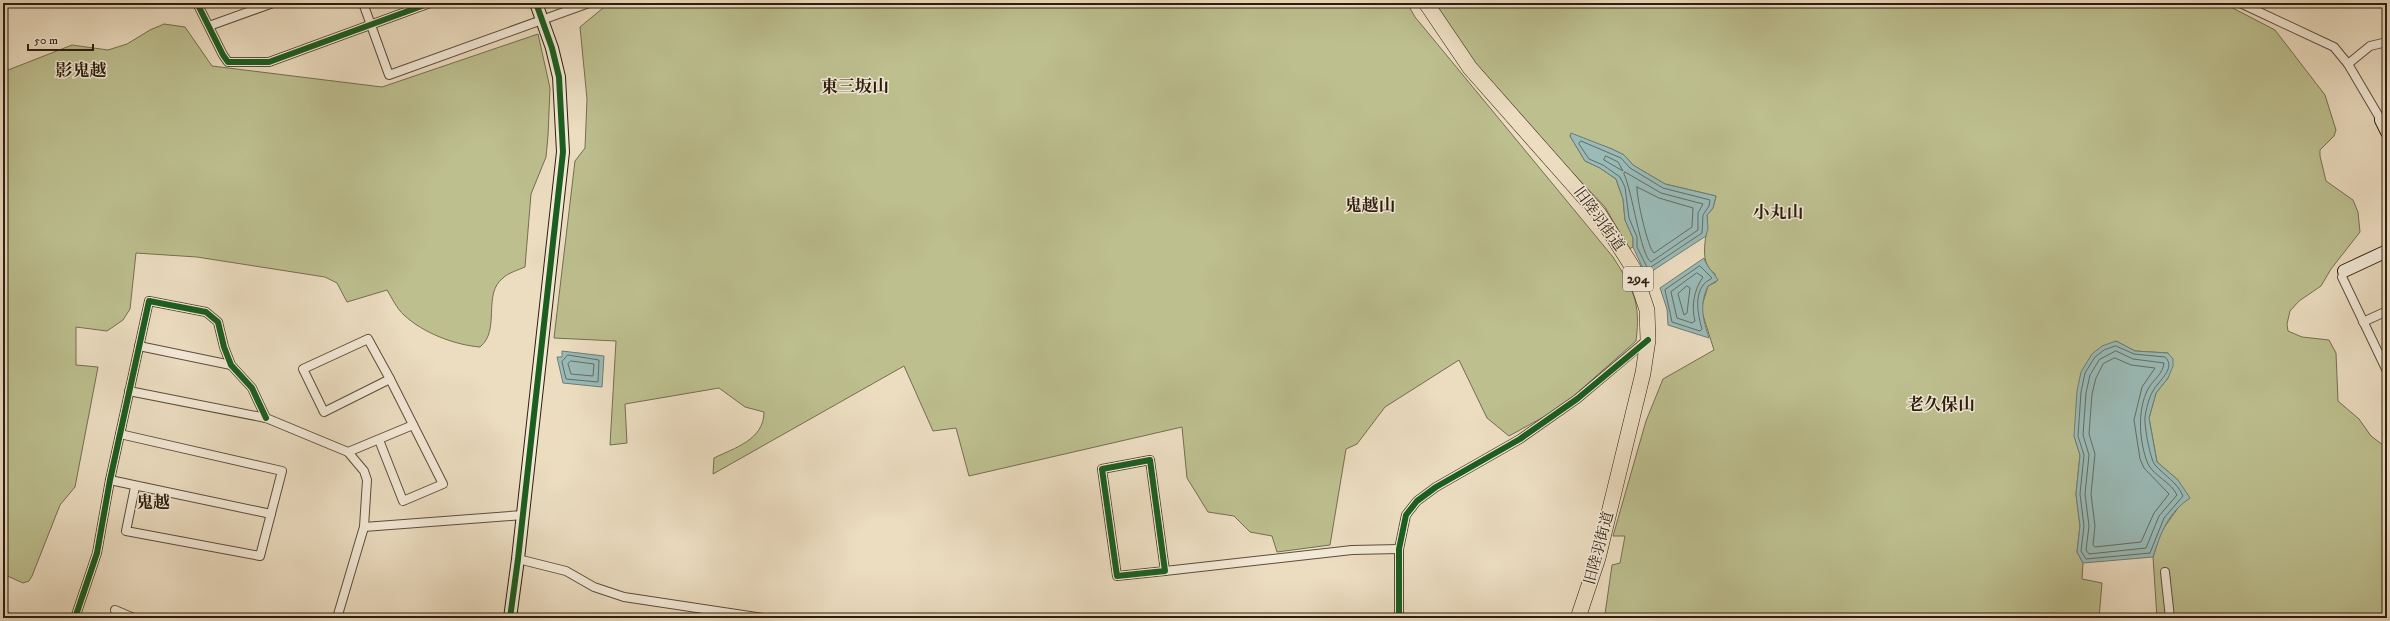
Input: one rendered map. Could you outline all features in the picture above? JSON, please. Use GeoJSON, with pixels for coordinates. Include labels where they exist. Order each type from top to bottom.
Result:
{"type":"FeatureCollection","features":[{"type":"Feature","properties":{"kind":"highway","name":"旧陸羽街道"},"geometry":{"type":"LineString","coordinates":[[1426,3],[1470,68],[1599,214],[1633,268],[1647,310],[1648,340],[1643,373],[1583,617]]}},
{"type":"Feature","properties":{"kind":"street"},"geometry":{"type":"LineString","coordinates":[[197,3],[222,55],[228,62],[269,62],[430,3]]}},
{"type":"Feature","properties":{"kind":"street"},"geometry":{"type":"LineString","coordinates":[[209,26],[273,3]]}},
{"type":"Feature","properties":{"kind":"street"},"geometry":{"type":"LineString","coordinates":[[363,3],[389,75],[589,3]]}},
{"type":"Feature","properties":{"kind":"street"},"geometry":{"type":"LineString","coordinates":[[510,618],[518,559],[563,152],[559,77],[543,20],[536,3]]}},
{"type":"Feature","properties":{"kind":"street"},"geometry":{"type":"LineString","coordinates":[[2240,3],[2334,47],[2348,64],[2384,121],[2387,132]]}},
{"type":"Feature","properties":{"kind":"street"},"geometry":{"type":"LineString","coordinates":[[2348,64],[2370,46],[2387,42]]}},
{"type":"Feature","properties":{"kind":"street"},"geometry":{"type":"LineString","coordinates":[[2387,251],[2344,271],[2342,277],[2387,370]]}},
{"type":"Feature","properties":{"kind":"street"},"geometry":{"type":"LineString","coordinates":[[75,618],[97,554],[110,480],[149,302],[206,312],[218,322],[224,347],[231,365],[252,388],[266,418]]}},
{"type":"Feature","properties":{"kind":"street"},"geometry":{"type":"LineString","coordinates":[[2363,322],[2387,311]]}},
{"type":"Feature","properties":{"kind":"street"},"geometry":{"type":"LineString","coordinates":[[379,440],[403,500],[443,484],[390,379],[368,339],[303,369],[324,412],[390,379]]}},
{"type":"Feature","properties":{"kind":"street"},"geometry":{"type":"LineString","coordinates":[[1399,618],[1399,549],[1406,516],[1418,501],[1436,487],[1520,439],[1571,404],[1648,340]]}},
{"type":"Feature","properties":{"kind":"street"},"geometry":{"type":"LineString","coordinates":[[139,346],[231,365]]}},
{"type":"Feature","properties":{"kind":"street"},"geometry":{"type":"LineString","coordinates":[[129,391],[266,418],[348,452],[364,471],[367,480],[364,527],[337,618]]}},
{"type":"Feature","properties":{"kind":"street"},"geometry":{"type":"LineString","coordinates":[[348,452],[413,425]]}},
{"type":"Feature","properties":{"kind":"street"},"geometry":{"type":"LineString","coordinates":[[120,434],[282,471],[260,556],[126,531],[135,487]]}},
{"type":"Feature","properties":{"kind":"street"},"geometry":{"type":"LineString","coordinates":[[1165,571],[1150,460],[1102,469],[1118,576],[1165,571],[1352,550],[1399,549]]}},
{"type":"Feature","properties":{"kind":"street"},"geometry":{"type":"LineString","coordinates":[[110,480],[135,487],[271,514]]}},
{"type":"Feature","properties":{"kind":"street"},"geometry":{"type":"LineString","coordinates":[[364,527],[523,515]]}},
{"type":"Feature","properties":{"kind":"street"},"geometry":{"type":"LineString","coordinates":[[518,559],[566,571],[594,587],[624,597],[763,618]]}},
{"type":"Feature","properties":{"kind":"street"},"geometry":{"type":"LineString","coordinates":[[2165,572],[2170,618]]}},
{"type":"Feature","properties":{"kind":"street"},"geometry":{"type":"LineString","coordinates":[[115,610],[134,618]]}},
{"type":"Feature","properties":{"kind":"street"},"geometry":{"type":"LineString","coordinates":[[3,616],[9,618]]}},
{"type":"Feature","properties":{"kind":"green space"},"geometry":{"type":"Polygon","coordinates":[[[609,3],[1407,3],[1415,17],[1613,257],[1626,278],[1634,296],[1637,316],[1636,341],[1560,408],[1509,436],[1487,418],[1459,360],[1385,407],[1357,444],[1346,449],[1330,545],[1277,552],[1272,536],[1250,532],[1234,516],[1208,512],[1187,478],[1182,427],[969,476],[956,428],[933,431],[904,366],[713,474],[714,458],[739,446],[753,436],[759,430],[763,422],[764,412],[745,407],[719,388],[625,404],[627,443],[610,445],[616,341],[554,338],[575,161],[585,148],[587,99],[580,27],[609,3]]]}},
{"type":"Feature","properties":{"kind":"green space"},"geometry":{"type":"Polygon","coordinates":[[[1434,3],[2028,3],[2067,6],[2069,3],[2223,3],[2275,30],[2325,95],[2336,130],[2334,136],[2320,150],[2326,181],[2353,200],[2358,212],[2360,232],[2331,269],[2321,286],[2299,301],[2290,311],[2287,324],[2288,331],[2302,337],[2329,340],[2336,353],[2338,401],[2359,419],[2371,436],[2387,448],[2387,618],[2157,618],[2153,557],[2161,532],[2180,505],[2178,480],[2157,462],[2149,418],[2156,393],[2168,378],[2168,353],[2135,351],[2116,341],[2074,436],[2080,455],[2076,494],[2080,526],[2077,552],[2083,563],[2082,579],[2102,583],[2099,618],[1618,618],[1605,614],[1612,565],[1620,563],[1625,536],[1613,536],[1646,421],[1663,379],[1714,350],[1701,309],[1708,286],[1716,282],[1715,274],[1706,262],[1705,247],[1707,215],[1713,208],[1716,196],[1665,184],[1633,165],[1624,155],[1571,134],[1570,136],[1585,161],[1600,168],[1616,179],[1623,199],[1625,220],[1633,238],[1633,247],[1629,249],[1605,207],[1487,83],[1434,3]]]}},
{"type":"Feature","properties":{"kind":"green space"},"geometry":{"type":"Polygon","coordinates":[[[164,24],[185,27],[212,66],[382,87],[538,34],[550,88],[548,136],[546,157],[531,194],[525,267],[503,278],[497,285],[492,302],[490,331],[486,340],[480,347],[450,341],[430,333],[420,327],[401,313],[387,290],[347,302],[337,283],[325,277],[197,257],[136,253],[130,309],[123,320],[107,331],[76,327],[76,365],[98,367],[75,487],[60,505],[32,576],[29,581],[23,583],[3,574],[3,72],[72,45],[108,50],[127,44],[150,30],[164,24]]]}},
{"type":"Feature","properties":{"kind":"water"},"geometry":{"type":"Polygon","coordinates":[[[1571,133],[1624,155],[1633,165],[1665,184],[1716,196],[1713,208],[1707,215],[1708,228],[1706,236],[1646,275],[1633,247],[1633,238],[1625,220],[1623,199],[1616,179],[1600,168],[1585,161],[1570,136],[1571,133]]]}},
{"type":"Feature","properties":{"kind":"water"},"geometry":{"type":"Polygon","coordinates":[[[1704,258],[1718,280],[1708,286],[1704,299],[1703,312],[1709,338],[1668,325],[1667,309],[1660,288],[1704,258]]]}},
{"type":"Feature","properties":{"kind":"water"},"geometry":{"type":"Polygon","coordinates":[[[2116,341],[2135,351],[2168,353],[2173,359],[2173,366],[2168,378],[2156,393],[2149,418],[2157,462],[2178,480],[2190,498],[2176,510],[2166,524],[2153,557],[2083,563],[2077,552],[2080,526],[2076,494],[2080,455],[2074,436],[2077,391],[2081,372],[2092,354],[2102,346],[2116,341]]]}},
{"type":"Feature","properties":{"kind":"water"},"geometry":{"type":"Polygon","coordinates":[[[562,351],[604,356],[602,387],[563,383],[557,357],[562,357],[562,351]]]}},
{"type":"Feature","properties":{"kind":"cycle path"},"geometry":{"type":"LineString","coordinates":[[197,3],[228,62],[269,62],[430,3]]}},
{"type":"Feature","properties":{"kind":"cycle path"},"geometry":{"type":"LineString","coordinates":[[510,618],[518,559],[563,152],[559,77],[552,48],[536,3]]}},
{"type":"Feature","properties":{"kind":"cycle path"},"geometry":{"type":"LineString","coordinates":[[75,618],[97,553],[110,480],[149,301],[206,312],[218,322],[224,347],[231,365],[252,388],[266,418]]}},
{"type":"Feature","properties":{"kind":"cycle path"},"geometry":{"type":"LineString","coordinates":[[1399,618],[1399,549],[1406,515],[1417,501],[1436,487],[1520,439],[1577,399],[1648,340]]}},
{"type":"Feature","properties":{"kind":"cycle path"},"geometry":{"type":"LineString","coordinates":[[1150,460],[1165,571],[1117,576],[1102,469],[1150,460]]}},
{"type":"Feature","properties":{"kind":"district","name":"影鬼越"},"geometry":{"type":"Point","coordinates":[81,71]}},
{"type":"Feature","properties":{"kind":"district","name":"東三坂山"},"geometry":{"type":"Point","coordinates":[855,87]}},
{"type":"Feature","properties":{"kind":"district","name":"鬼越山"},"geometry":{"type":"Point","coordinates":[1370,206]}},
{"type":"Feature","properties":{"kind":"district","name":"小丸山"},"geometry":{"type":"Point","coordinates":[1778,213]}},
{"type":"Feature","properties":{"kind":"district","name":"老久保山"},"geometry":{"type":"Point","coordinates":[1941,405]}},
{"type":"Feature","properties":{"kind":"district","name":"鬼越"},"geometry":{"type":"Point","coordinates":[153,503]}}]}
